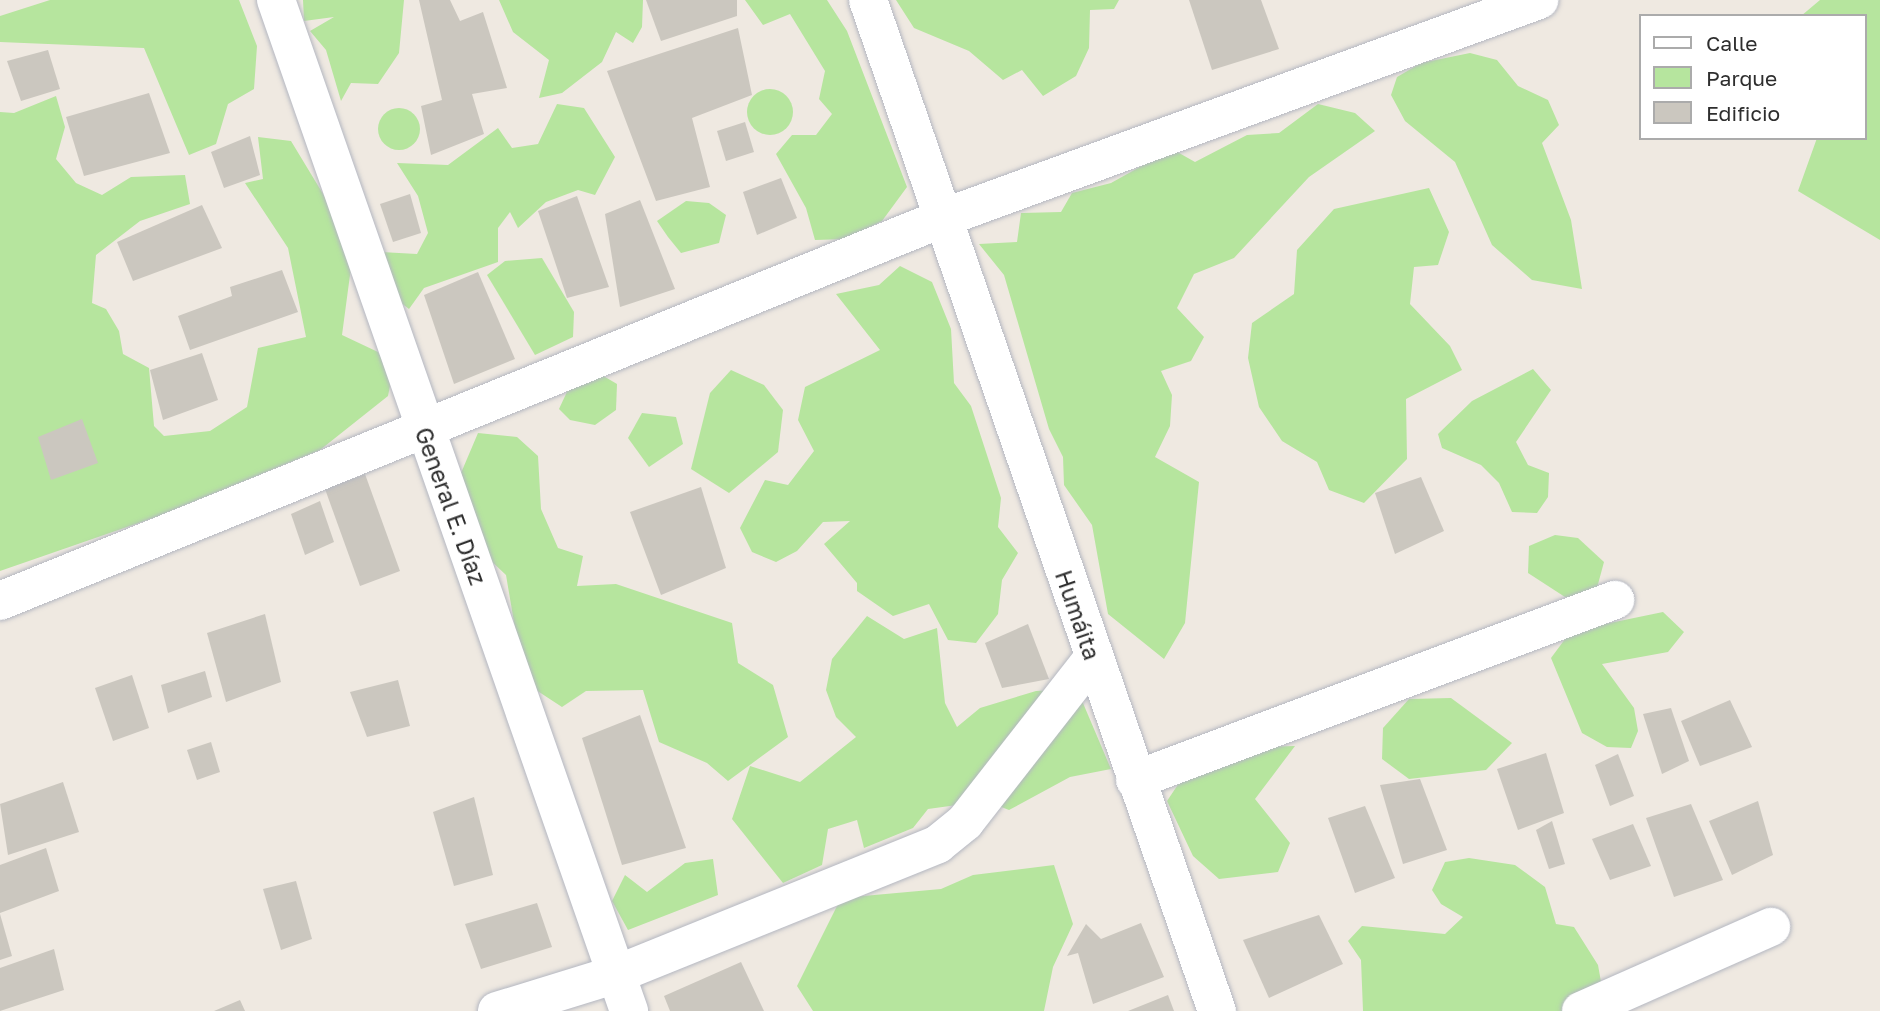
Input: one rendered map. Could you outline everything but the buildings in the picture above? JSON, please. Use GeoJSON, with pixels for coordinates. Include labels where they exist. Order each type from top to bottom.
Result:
{"type":"FeatureCollection","features":[{"type":"Feature","properties":{"kind":"street","name":"General E. Díaz"},"geometry":{"type":"LineString","coordinates":[[276,0],[423,429],[629,1011]]}},
{"type":"Feature","properties":{"kind":"street","name":"Humáita"},"geometry":{"type":"LineString","coordinates":[[868,0],[1135,780],[1217,1011]]}},
{"type":"Feature","properties":{"kind":"street"},"geometry":{"type":"LineString","coordinates":[[0,601],[943,218],[1539,0]]}},
{"type":"Feature","properties":{"kind":"street"},"geometry":{"type":"LineString","coordinates":[[1135,780],[1615,600]]}},
{"type":"Feature","properties":{"kind":"street"},"geometry":{"type":"LineString","coordinates":[[497,1011],[617,974],[937,844],[965,822],[1093,658]]}},
{"type":"Feature","properties":{"kind":"street"},"geometry":{"type":"LineString","coordinates":[[1581,1011],[1771,928]]}},
{"type":"Feature","properties":{"kind":"green space"},"geometry":{"type":"Polygon","coordinates":[[[50,0],[239,0],[257,46],[254,89],[228,104],[216,144],[189,155],[144,48],[0,42],[0,16],[50,0]]]}},
{"type":"Feature","properties":{"kind":"green space"},"geometry":{"type":"Polygon","coordinates":[[[303,0],[404,0],[399,53],[378,84],[351,83],[341,101],[326,50],[310,31],[334,17],[304,21],[303,0]]]}},
{"type":"Feature","properties":{"kind":"green space"},"geometry":{"type":"Polygon","coordinates":[[[499,0],[643,0],[642,27],[633,43],[616,32],[602,62],[562,93],[539,98],[549,60],[513,32],[499,0]]]}},
{"type":"Feature","properties":{"kind":"green space"},"geometry":{"type":"Polygon","coordinates":[[[745,0],[827,0],[847,31],[907,187],[882,221],[846,239],[815,240],[806,208],[776,154],[792,135],[816,135],[832,114],[819,99],[825,71],[790,14],[763,25],[745,0]]]}},
{"type":"Feature","properties":{"kind":"green space"},"geometry":{"type":"Polygon","coordinates":[[[896,0],[1119,0],[1114,9],[1090,10],[1089,48],[1076,76],[1043,96],[1022,70],[1003,80],[969,51],[914,28],[896,0]]]}},
{"type":"Feature","properties":{"kind":"green space"},"geometry":{"type":"Polygon","coordinates":[[[1820,0],[1880,0],[1880,240],[1798,191],[1816,140],[1866,140],[1866,14],[1803,14],[1820,0]]]}},
{"type":"Feature","properties":{"kind":"green space"},"geometry":{"type":"Polygon","coordinates":[[[1470,53],[1497,60],[1518,86],[1548,100],[1559,125],[1542,143],[1571,220],[1582,289],[1532,280],[1492,245],[1455,162],[1405,121],[1391,95],[1397,77],[1421,63],[1470,53]]]}},
{"type":"Feature","properties":{"kind":"green space"},"geometry":{"type":"Polygon","coordinates":[[[770,89],[786,96],[793,112],[786,128],[770,135],[754,128],[747,112],[754,96],[770,89]]]}},
{"type":"Feature","properties":{"kind":"green space"},"geometry":{"type":"Polygon","coordinates":[[[56,96],[65,127],[56,159],[76,183],[102,195],[131,177],[185,175],[190,204],[140,221],[96,255],[92,303],[106,309],[119,331],[123,354],[149,368],[154,426],[164,436],[210,431],[247,407],[258,348],[306,337],[288,248],[245,183],[263,179],[258,137],[291,141],[354,245],[342,335],[378,352],[392,376],[388,396],[320,450],[156,517],[0,571],[0,112],[14,113],[56,96]]]}},
{"type":"Feature","properties":{"kind":"green space"},"geometry":{"type":"Polygon","coordinates":[[[557,104],[584,108],[615,157],[595,195],[578,190],[546,202],[518,228],[510,212],[498,228],[498,262],[424,288],[409,309],[391,295],[381,252],[417,254],[428,233],[418,196],[397,163],[448,165],[498,128],[512,148],[538,144],[557,104]]]}},
{"type":"Feature","properties":{"kind":"green space"},"geometry":{"type":"Polygon","coordinates":[[[1318,104],[1355,113],[1375,131],[1309,177],[1234,258],[1194,274],[1177,308],[1204,337],[1191,361],[1161,371],[1172,395],[1170,426],[1155,457],[1199,482],[1185,623],[1164,659],[1108,614],[1092,525],[1064,485],[1063,457],[1049,429],[1004,275],[979,244],[1017,242],[1021,213],[1061,212],[1072,193],[1111,183],[1172,149],[1195,162],[1247,135],[1279,133],[1318,104]]]}},
{"type":"Feature","properties":{"kind":"green space"},"geometry":{"type":"Polygon","coordinates":[[[399,108],[414,114],[420,129],[414,144],[399,150],[384,144],[378,129],[384,114],[399,108]]]}},
{"type":"Feature","properties":{"kind":"green space"},"geometry":{"type":"Polygon","coordinates":[[[1429,188],[1449,232],[1438,265],[1414,267],[1410,304],[1450,346],[1462,370],[1406,399],[1407,459],[1364,503],[1329,490],[1317,462],[1282,441],[1259,407],[1248,358],[1252,323],[1294,294],[1297,250],[1334,209],[1429,188]]]}},
{"type":"Feature","properties":{"kind":"green space"},"geometry":{"type":"Polygon","coordinates":[[[686,201],[709,203],[726,215],[719,243],[681,253],[668,237],[657,221],[686,201]]]}},
{"type":"Feature","properties":{"kind":"green space"},"geometry":{"type":"Polygon","coordinates":[[[542,258],[574,312],[573,337],[535,355],[487,275],[505,261],[542,258]]]}},
{"type":"Feature","properties":{"kind":"green space"},"geometry":{"type":"Polygon","coordinates":[[[900,266],[932,282],[951,329],[954,383],[971,406],[1001,498],[998,527],[1018,553],[1002,580],[998,614],[976,643],[948,640],[929,604],[893,616],[857,591],[857,583],[824,544],[850,521],[823,522],[797,551],[776,562],[752,552],[740,528],[765,480],[788,485],[814,451],[798,420],[805,387],[880,350],[836,294],[879,285],[900,266]]]}},
{"type":"Feature","properties":{"kind":"green space"},"geometry":{"type":"Polygon","coordinates":[[[1533,369],[1551,390],[1516,442],[1528,465],[1549,473],[1548,497],[1537,513],[1512,512],[1499,483],[1481,465],[1442,448],[1438,434],[1472,401],[1533,369]]]}},
{"type":"Feature","properties":{"kind":"green space"},"geometry":{"type":"Polygon","coordinates":[[[731,370],[764,385],[783,410],[778,452],[729,493],[691,469],[710,393],[731,370]]]}},
{"type":"Feature","properties":{"kind":"green space"},"geometry":{"type":"Polygon","coordinates":[[[600,374],[617,384],[616,410],[595,425],[570,420],[559,409],[572,381],[600,374]]]}},
{"type":"Feature","properties":{"kind":"green space"},"geometry":{"type":"Polygon","coordinates":[[[642,413],[676,417],[683,444],[649,467],[628,438],[642,413]]]}},
{"type":"Feature","properties":{"kind":"green space"},"geometry":{"type":"Polygon","coordinates":[[[478,433],[517,437],[538,456],[541,509],[558,548],[583,556],[577,586],[616,584],[732,623],[738,663],[773,685],[788,737],[728,781],[707,763],[659,742],[643,690],[586,691],[562,707],[536,690],[519,652],[506,575],[488,558],[461,473],[478,433]]]}},
{"type":"Feature","properties":{"kind":"green space"},"geometry":{"type":"Polygon","coordinates":[[[1555,535],[1578,538],[1604,562],[1594,599],[1565,597],[1528,573],[1529,546],[1555,535]]]}},
{"type":"Feature","properties":{"kind":"green space"},"geometry":{"type":"Polygon","coordinates":[[[1663,612],[1684,632],[1668,652],[1602,664],[1634,708],[1638,731],[1631,748],[1607,747],[1582,733],[1551,658],[1571,631],[1663,612]]]}},
{"type":"Feature","properties":{"kind":"green space"},"geometry":{"type":"Polygon","coordinates":[[[867,616],[904,639],[937,628],[945,703],[957,727],[980,708],[1036,691],[1077,689],[1111,769],[1070,777],[1009,810],[986,801],[928,809],[913,828],[864,848],[857,820],[828,829],[822,865],[783,883],[732,819],[750,766],[800,782],[856,737],[836,717],[826,690],[832,659],[867,616]]]}},
{"type":"Feature","properties":{"kind":"green space"},"geometry":{"type":"Polygon","coordinates":[[[1451,698],[1512,743],[1486,770],[1409,779],[1382,759],[1383,728],[1409,699],[1451,698]]]}},
{"type":"Feature","properties":{"kind":"green space"},"geometry":{"type":"Polygon","coordinates":[[[1295,746],[1255,799],[1290,843],[1278,872],[1219,879],[1193,856],[1167,801],[1181,780],[1255,747],[1295,746]]]}},
{"type":"Feature","properties":{"kind":"green space"},"geometry":{"type":"Polygon","coordinates":[[[1469,858],[1515,865],[1545,887],[1556,924],[1574,927],[1598,965],[1603,993],[1572,1011],[1363,1011],[1361,960],[1348,941],[1362,926],[1445,934],[1463,917],[1441,904],[1432,890],[1445,862],[1469,858]]]}},
{"type":"Feature","properties":{"kind":"green space"},"geometry":{"type":"Polygon","coordinates":[[[713,859],[718,895],[628,930],[612,901],[625,875],[647,892],[685,863],[713,859]]]}},
{"type":"Feature","properties":{"kind":"green space"},"geometry":{"type":"Polygon","coordinates":[[[1054,865],[1073,924],[1053,967],[1044,1011],[813,1011],[797,986],[841,898],[941,889],[973,875],[1054,865]]]}}]}
